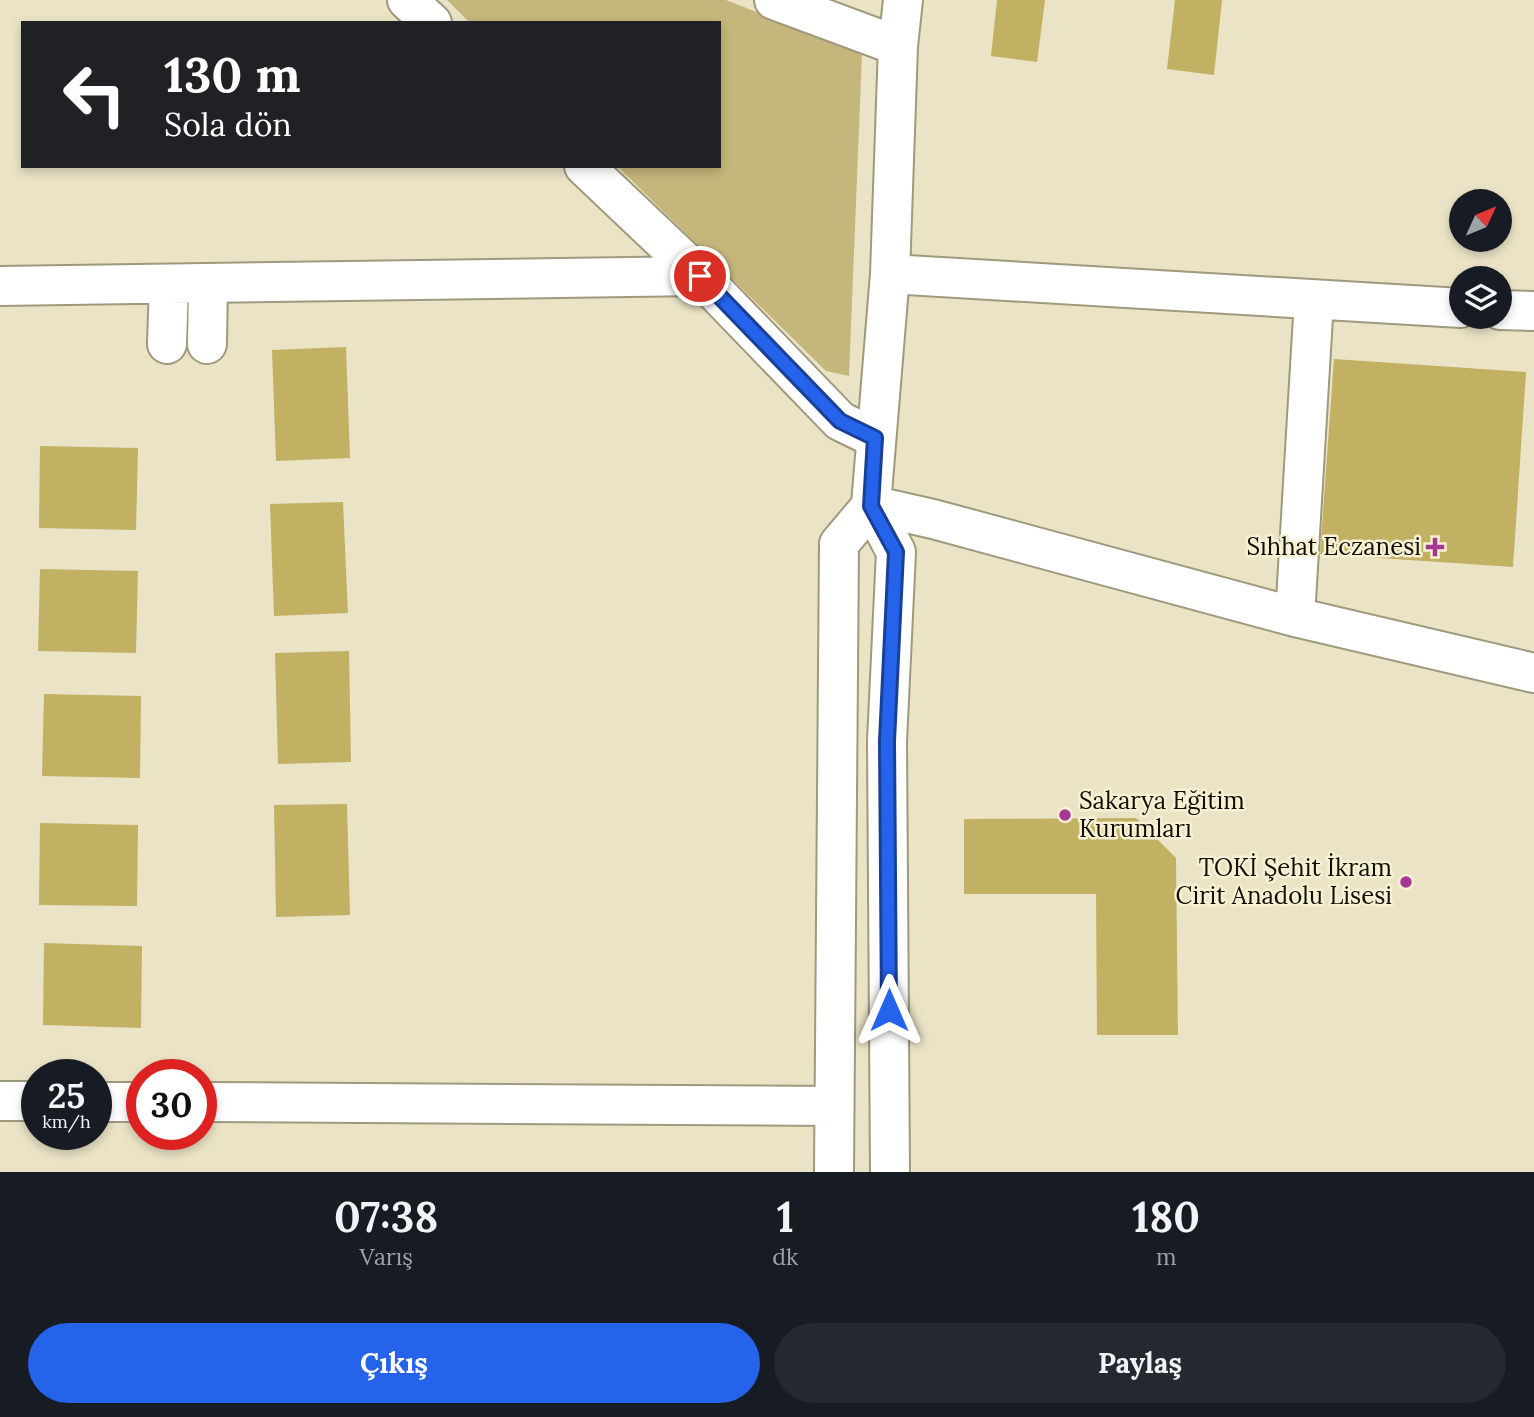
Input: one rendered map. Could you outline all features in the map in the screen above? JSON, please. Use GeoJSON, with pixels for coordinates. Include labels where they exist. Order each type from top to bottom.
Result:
{"type":"FeatureCollection","features":[{"type":"Feature","properties":{"kind":"street"},"geometry":{"type":"LineString","coordinates":[[407,0],[430,21]]}},
{"type":"Feature","properties":{"kind":"street"},"geometry":{"type":"LineString","coordinates":[[775,0],[898,46]]}},
{"type":"Feature","properties":{"kind":"street"},"geometry":{"type":"LineString","coordinates":[[890,1172],[887,741],[896,552],[871,505],[890,274],[898,46],[903,0]]}},
{"type":"Feature","properties":{"kind":"street"},"geometry":{"type":"LineString","coordinates":[[586,168],[700,276],[840,421],[875,438]]}},
{"type":"Feature","properties":{"kind":"street"},"geometry":{"type":"LineString","coordinates":[[890,274],[1449,307]]}},
{"type":"Feature","properties":{"kind":"street"},"geometry":{"type":"LineString","coordinates":[[0,286],[700,276]]}},
{"type":"Feature","properties":{"kind":"street"},"geometry":{"type":"LineString","coordinates":[[207,344],[208,283]]}},
{"type":"Feature","properties":{"kind":"street"},"geometry":{"type":"LineString","coordinates":[[167,344],[169,284]]}},
{"type":"Feature","properties":{"kind":"street"},"geometry":{"type":"LineString","coordinates":[[1295,617],[1314,300]]}},
{"type":"Feature","properties":{"kind":"street"},"geometry":{"type":"LineString","coordinates":[[1512,310],[1534,311]]}},
{"type":"Feature","properties":{"kind":"street"},"geometry":{"type":"LineString","coordinates":[[871,505],[1295,617],[1534,673]]}},
{"type":"Feature","properties":{"kind":"street"},"geometry":{"type":"LineString","coordinates":[[834,1172],[839,544],[871,505]]}},
{"type":"Feature","properties":{"kind":"street"},"geometry":{"type":"LineString","coordinates":[[0,1101],[21,1101]]}},
{"type":"Feature","properties":{"kind":"street"},"geometry":{"type":"LineString","coordinates":[[217,1102],[834,1106]]}},
{"type":"Feature","properties":{"kind":"shaded area"},"geometry":{"type":"Polygon","coordinates":[[[447,0],[726,0],[862,54],[849,376],[826,371],[619,168],[721,168],[721,21],[468,21],[447,0]]]}},
{"type":"Feature","properties":{"kind":"building"},"geometry":{"type":"Polygon","coordinates":[[[997,0],[1045,0],[1037,62],[991,56],[997,0]]]}},
{"type":"Feature","properties":{"kind":"building"},"geometry":{"type":"Polygon","coordinates":[[[1175,0],[1222,0],[1214,75],[1167,69],[1175,0]]]}},
{"type":"Feature","properties":{"kind":"building"},"geometry":{"type":"Polygon","coordinates":[[[346,347],[350,458],[276,461],[272,350],[346,347]]]}},
{"type":"Feature","properties":{"kind":"building"},"geometry":{"type":"Polygon","coordinates":[[[1334,359],[1526,372],[1513,567],[1320,554],[1334,359]]]}},
{"type":"Feature","properties":{"kind":"building"},"geometry":{"type":"Polygon","coordinates":[[[40,446],[138,448],[136,530],[39,528],[40,446]]]}},
{"type":"Feature","properties":{"kind":"building"},"geometry":{"type":"Polygon","coordinates":[[[343,502],[348,613],[274,616],[270,504],[343,502]]]}},
{"type":"Feature","properties":{"kind":"building"},"geometry":{"type":"Polygon","coordinates":[[[40,569],[138,571],[136,653],[38,651],[40,569]]]}},
{"type":"Feature","properties":{"kind":"building"},"geometry":{"type":"Polygon","coordinates":[[[349,651],[351,762],[278,764],[275,653],[349,651]]]}},
{"type":"Feature","properties":{"kind":"building"},"geometry":{"type":"Polygon","coordinates":[[[44,694],[141,696],[140,778],[42,776],[44,694]]]}},
{"type":"Feature","properties":{"kind":"building"},"geometry":{"type":"Polygon","coordinates":[[[347,804],[350,915],[276,917],[274,805],[347,804]]]}},
{"type":"Feature","properties":{"kind":"building"},"geometry":{"type":"Polygon","coordinates":[[[1136,818],[1176,858],[1178,1035],[1097,1035],[1096,894],[964,894],[964,819],[1136,818]]]}},
{"type":"Feature","properties":{"kind":"building"},"geometry":{"type":"Polygon","coordinates":[[[40,823],[138,825],[137,906],[39,905],[40,823]]]}},
{"type":"Feature","properties":{"kind":"building"},"geometry":{"type":"Polygon","coordinates":[[[44,943],[142,946],[141,1028],[43,1025],[44,943]]]}},
{"type":"Feature","properties":{"kind":"place","name":"Sıhhat Eczanesi"},"geometry":{"type":"Point","coordinates":[1435,547]}},
{"type":"Feature","properties":{"kind":"place","name":"Sakarya Eğitim Kurumları"},"geometry":{"type":"Point","coordinates":[1065,815]}},
{"type":"Feature","properties":{"kind":"place","name":"TOKİ Şehit İkram Cirit Anadolu Lisesi"},"geometry":{"type":"Point","coordinates":[1406,882]}},
{"type":"Feature","properties":{"kind":"route"},"geometry":{"type":"LineString","coordinates":[[700,276],[840,421],[875,438],[871,506],[896,552],[887,741],[889,1010]]}}]}
